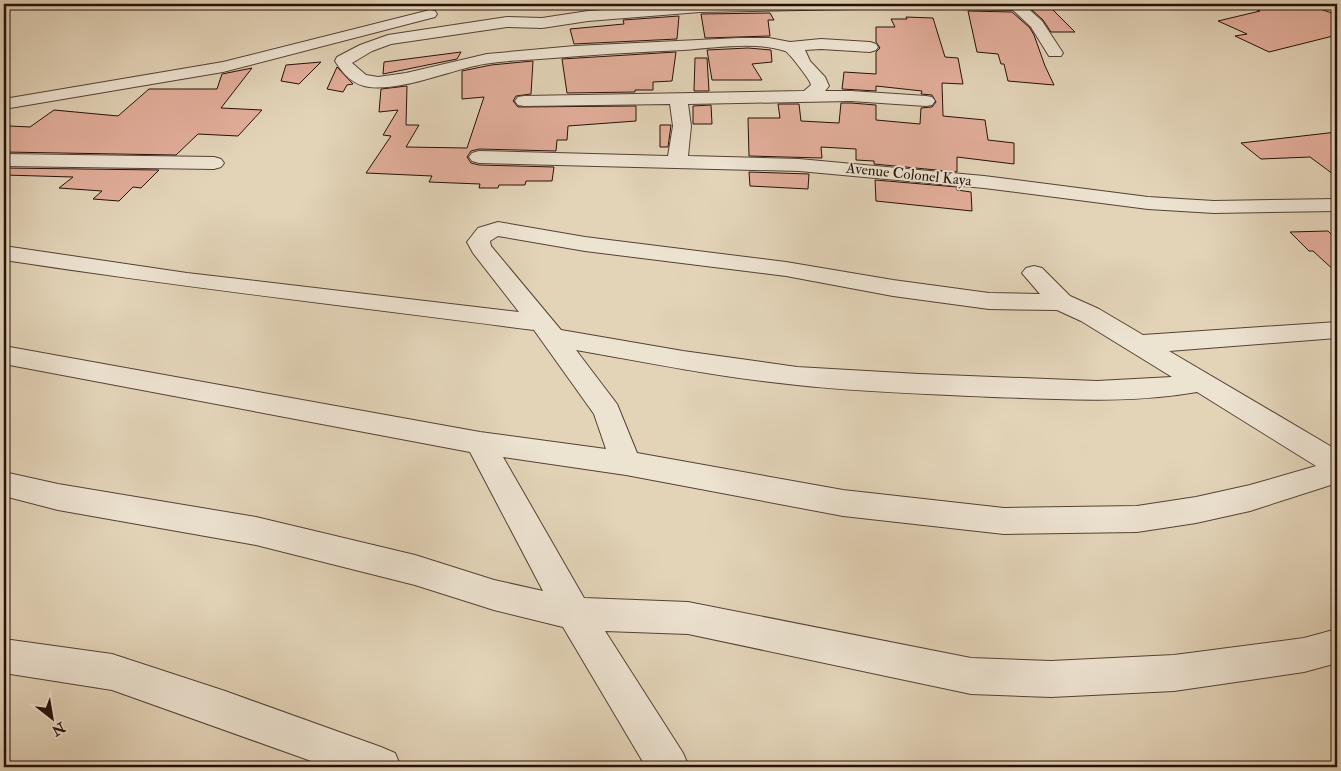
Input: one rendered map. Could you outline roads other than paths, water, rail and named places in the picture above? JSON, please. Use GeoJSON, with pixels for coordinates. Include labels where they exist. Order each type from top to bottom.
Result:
{"type":"FeatureCollection","features":[{"type":"Feature","properties":{"kind":"street"},"geometry":{"type":"LineString","coordinates":[[870,47],[821,44],[790,46],[739,42],[571,51],[481,60],[385,82],[367,82],[349,71],[343,61],[366,48],[388,40],[507,22],[542,23],[588,16],[700,8],[905,4],[1017,6],[1037,24],[1055,53]]}},
{"type":"Feature","properties":{"kind":"street"},"geometry":{"type":"LineString","coordinates":[[4,104],[223,67],[430,14]]}},
{"type":"Feature","properties":{"kind":"street"},"geometry":{"type":"LineString","coordinates":[[790,46],[797,50],[804,65],[816,75],[820,86],[809,96]]}},
{"type":"Feature","properties":{"kind":"street"},"geometry":{"type":"LineString","coordinates":[[524,101],[851,96],[926,101]]}},
{"type":"Feature","properties":{"kind":"street"},"geometry":{"type":"LineString","coordinates":[[677,161],[682,126],[678,100]]}},
{"type":"Feature","properties":{"kind":"street","name":"Avenue Colonel Kaya"},"geometry":{"type":"LineString","coordinates":[[479,157],[677,161],[833,167],[984,182],[1148,203],[1205,207],[1337,204]]}},
{"type":"Feature","properties":{"kind":"street"},"geometry":{"type":"LineString","coordinates":[[4,160],[214,164]]}},
{"type":"Feature","properties":{"kind":"street"},"geometry":{"type":"LineString","coordinates":[[626,463],[607,411],[547,330],[481,248],[478,242],[487,232],[498,229],[585,244],[786,268],[892,288],[989,301],[1061,302]]}},
{"type":"Feature","properties":{"kind":"street"},"geometry":{"type":"LineString","coordinates":[[4,253],[188,280],[340,297],[547,330],[683,360],[797,376],[1097,391],[1159,389],[1202,382]]}},
{"type":"Feature","properties":{"kind":"street"},"geometry":{"type":"LineString","coordinates":[[1034,273],[1061,302],[1090,315],[1337,464]]}},
{"type":"Feature","properties":{"kind":"street"},"geometry":{"type":"LineString","coordinates":[[1139,344],[1337,330]]}},
{"type":"Feature","properties":{"kind":"street"},"geometry":{"type":"LineString","coordinates":[[4,355],[480,443],[626,463],[842,503],[1004,521],[1137,519],[1186,512],[1250,498],[1337,470]]}},
{"type":"Feature","properties":{"kind":"street"},"geometry":{"type":"LineString","coordinates":[[480,443],[574,614],[669,767]]}},
{"type":"Feature","properties":{"kind":"street"},"geometry":{"type":"LineString","coordinates":[[4,484],[58,497],[256,531],[415,570],[494,596],[574,614],[688,618],[971,676],[1041,679],[1174,673],[1304,655],[1337,646]]}},
{"type":"Feature","properties":{"kind":"street"},"geometry":{"type":"LineString","coordinates":[[4,656],[112,672],[225,710],[381,767]]}}]}
